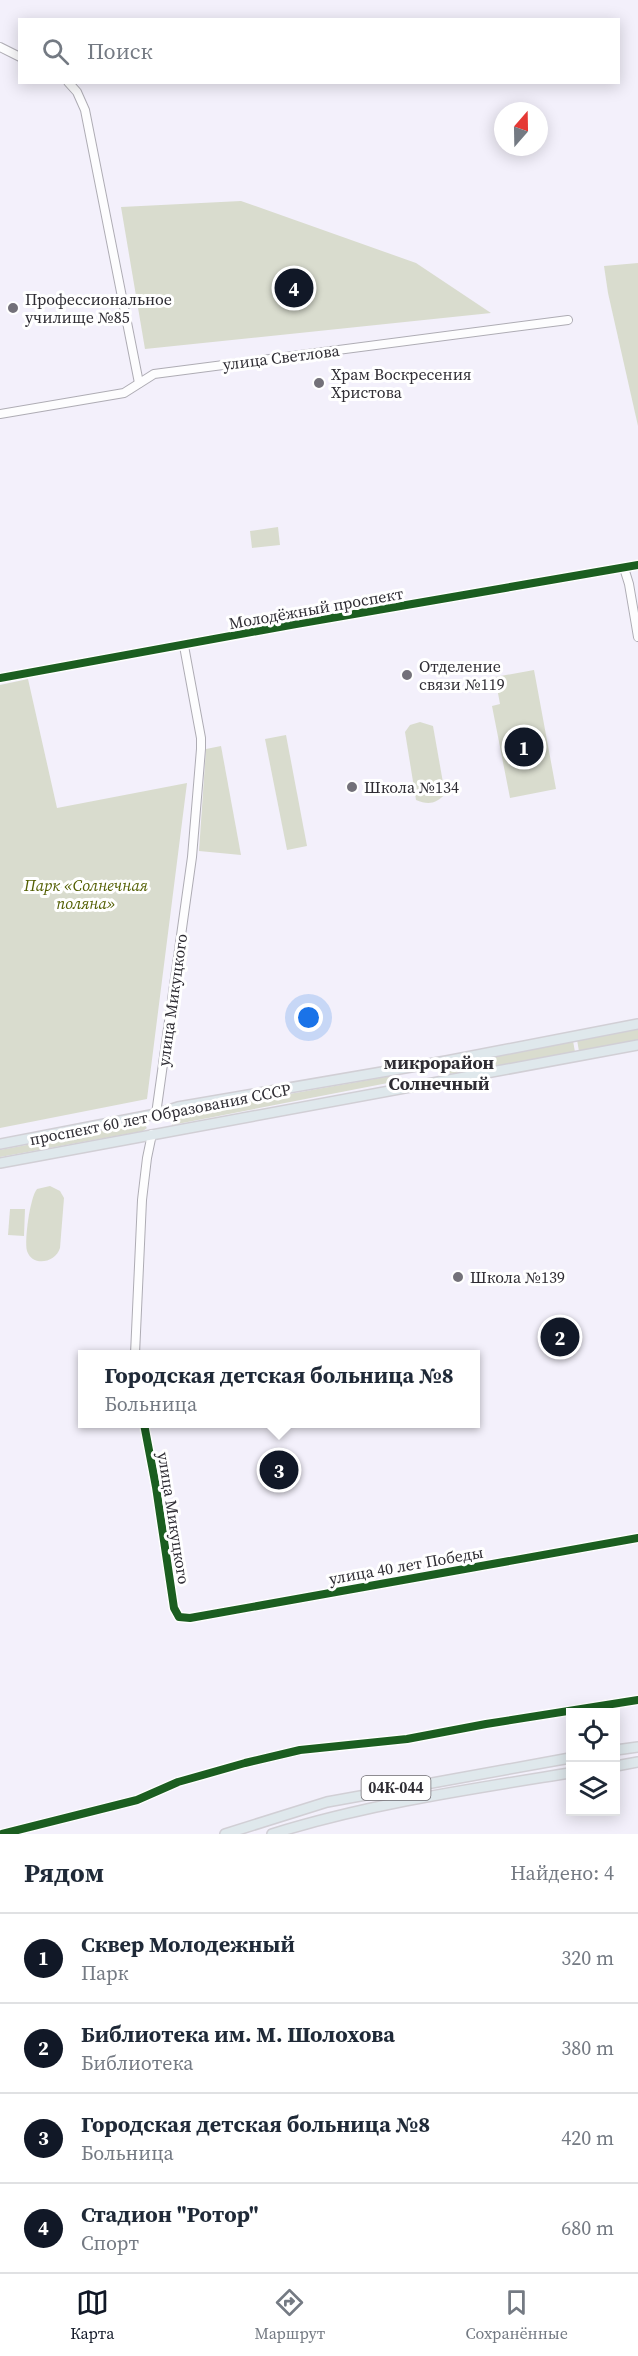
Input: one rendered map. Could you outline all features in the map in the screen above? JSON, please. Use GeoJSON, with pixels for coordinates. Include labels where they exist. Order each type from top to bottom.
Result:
{"type":"FeatureCollection","features":[{"type":"Feature","properties":{"kind":"main road","name":"проспект 60 лет Образования СССР"},"geometry":{"type":"LineString","coordinates":[[0,1144],[156,1114],[178,1107],[403,1069],[638,1024]]}},
{"type":"Feature","properties":{"kind":"main road","name":"проспект 60 лет Образования СССР"},"geometry":{"type":"LineString","coordinates":[[0,1162],[638,1045]]}},
{"type":"Feature","properties":{"kind":"main road"},"geometry":{"type":"LineString","coordinates":[[403,1069],[405,1086]]}},
{"type":"Feature","properties":{"kind":"main road","name":"улица Микуцкого"},"geometry":{"type":"LineString","coordinates":[[152,1134],[156,1114]]}},
{"type":"Feature","properties":{"kind":"main road"},"geometry":{"type":"LineString","coordinates":[[620,1749],[638,1747]]}},
{"type":"Feature","properties":{"kind":"main road","name":"04К-044"},"geometry":{"type":"LineString","coordinates":[[225,1834],[327,1802],[566,1759]]}},
{"type":"Feature","properties":{"kind":"main road"},"geometry":{"type":"LineString","coordinates":[[620,1765],[638,1762]]}},
{"type":"Feature","properties":{"kind":"main road","name":"04К-044"},"geometry":{"type":"LineString","coordinates":[[272,1834],[339,1816],[566,1774]]}},
{"type":"Feature","properties":{"kind":"street"},"geometry":{"type":"LineString","coordinates":[[0,47],[18,56]]}},
{"type":"Feature","properties":{"kind":"street"},"geometry":{"type":"LineString","coordinates":[[70,84],[77,92],[85,110],[139,383]]}},
{"type":"Feature","properties":{"kind":"street","name":"улица Светлова"},"geometry":{"type":"LineString","coordinates":[[0,414],[124,393],[154,374],[568,320]]}},
{"type":"Feature","properties":{"kind":"street","name":"Молодёжный проспект"},"geometry":{"type":"LineString","coordinates":[[0,678],[638,565]]}},
{"type":"Feature","properties":{"kind":"street"},"geometry":{"type":"LineString","coordinates":[[624,568],[638,637]]}},
{"type":"Feature","properties":{"kind":"street","name":"улица Микуцкого"},"geometry":{"type":"LineString","coordinates":[[156,1114],[192,857],[201,749],[184,646]]}},
{"type":"Feature","properties":{"kind":"street","name":"улица Микуцкого"},"geometry":{"type":"LineString","coordinates":[[135,1350],[142,1200],[152,1134]]}},
{"type":"Feature","properties":{"kind":"street","name":"улица Микуцкого"},"geometry":{"type":"LineString","coordinates":[[145,1428],[174,1608],[179,1617]]}},
{"type":"Feature","properties":{"kind":"street","name":"улица 40 лет Победы"},"geometry":{"type":"LineString","coordinates":[[179,1617],[190,1618],[638,1538]]}},
{"type":"Feature","properties":{"kind":"street"},"geometry":{"type":"LineString","coordinates":[[2,1834],[137,1800],[178,1782],[300,1750],[407,1739],[638,1700]]}},
{"type":"Feature","properties":{"kind":"green space"},"geometry":{"type":"Polygon","coordinates":[[[241,201],[416,263],[491,313],[145,349],[121,207],[241,201]]]}},
{"type":"Feature","properties":{"kind":"green space"},"geometry":{"type":"Polygon","coordinates":[[[638,263],[638,426],[604,266],[638,263]]]}},
{"type":"Feature","properties":{"kind":"green space"},"geometry":{"type":"Polygon","coordinates":[[[278,527],[280,545],[252,548],[250,531],[278,527]]]}},
{"type":"Feature","properties":{"kind":"green space"},"geometry":{"type":"Polygon","coordinates":[[[534,670],[556,789],[510,798],[492,706],[500,704],[495,677],[534,670]]]}},
{"type":"Feature","properties":{"kind":"green space","name":"Парк «Солнечная поляна»"},"geometry":{"type":"Polygon","coordinates":[[[28,679],[57,808],[187,783],[147,1099],[0,1128],[0,685],[28,679]]]}},
{"type":"Feature","properties":{"kind":"green space"},"geometry":{"type":"Polygon","coordinates":[[[420,722],[433,726],[445,794],[432,803],[416,800],[405,732],[410,725],[420,722]]]}},
{"type":"Feature","properties":{"kind":"green space"},"geometry":{"type":"Polygon","coordinates":[[[286,735],[307,846],[287,850],[265,739],[286,735]]]}},
{"type":"Feature","properties":{"kind":"green space"},"geometry":{"type":"Polygon","coordinates":[[[221,746],[241,855],[199,851],[206,749],[221,746]]]}},
{"type":"Feature","properties":{"kind":"green space"},"geometry":{"type":"Polygon","coordinates":[[[638,1029],[638,1041],[579,1051],[577,1040],[638,1029]]]}},
{"type":"Feature","properties":{"kind":"green space"},"geometry":{"type":"Polygon","coordinates":[[[573,1041],[575,1052],[450,1074],[448,1066],[573,1041]]]}},
{"type":"Feature","properties":{"kind":"green space"},"geometry":{"type":"Polygon","coordinates":[[[395,1076],[398,1081],[172,1125],[173,1115],[176,1114],[395,1076]]]}},
{"type":"Feature","properties":{"kind":"green space"},"geometry":{"type":"Polygon","coordinates":[[[143,1123],[147,1128],[143,1131],[0,1157],[0,1150],[143,1123]]]}},
{"type":"Feature","properties":{"kind":"green space"},"geometry":{"type":"Polygon","coordinates":[[[50,1186],[60,1191],[64,1198],[60,1248],[54,1257],[39,1261],[34,1260],[27,1251],[28,1219],[37,1189],[50,1186]]]}},
{"type":"Feature","properties":{"kind":"green space"},"geometry":{"type":"Polygon","coordinates":[[[10,1209],[25,1209],[24,1236],[8,1235],[10,1209]]]}},
{"type":"Feature","properties":{"kind":"cycle path"},"geometry":{"type":"LineString","coordinates":[[0,678],[638,565]]}},
{"type":"Feature","properties":{"kind":"cycle path"},"geometry":{"type":"LineString","coordinates":[[145,1428],[174,1608],[179,1617],[190,1618],[638,1538]]}},
{"type":"Feature","properties":{"kind":"cycle path"},"geometry":{"type":"LineString","coordinates":[[2,1834],[137,1800],[178,1782],[300,1750],[407,1739],[638,1700]]}},
{"type":"Feature","properties":{"kind":"place","name":"Стадион \"Ротор\""},"geometry":{"type":"Point","coordinates":[294,288]}},
{"type":"Feature","properties":{"kind":"place","name":"Профессиональное училище №85"},"geometry":{"type":"Point","coordinates":[13,308]}},
{"type":"Feature","properties":{"kind":"place","name":"Храм Воскресения Христова"},"geometry":{"type":"Point","coordinates":[319,383]}},
{"type":"Feature","properties":{"kind":"place","name":"Отделение связи №119"},"geometry":{"type":"Point","coordinates":[407,675]}},
{"type":"Feature","properties":{"kind":"place","name":"Сквер Молодежный"},"geometry":{"type":"Point","coordinates":[524,747]}},
{"type":"Feature","properties":{"kind":"place","name":"Школа №134"},"geometry":{"type":"Point","coordinates":[352,787]}},
{"type":"Feature","properties":{"kind":"place","name":"Школа №139"},"geometry":{"type":"Point","coordinates":[458,1277]}},
{"type":"Feature","properties":{"kind":"place","name":"Библиотека им. М. Шолохова"},"geometry":{"type":"Point","coordinates":[560,1337]}},
{"type":"Feature","properties":{"kind":"place","name":"Городская детская больница №8"},"geometry":{"type":"Point","coordinates":[279,1470]}},
{"type":"Feature","properties":{"kind":"district","name":"микрорайон Солнечный"},"geometry":{"type":"Point","coordinates":[439,1073]}}]}
